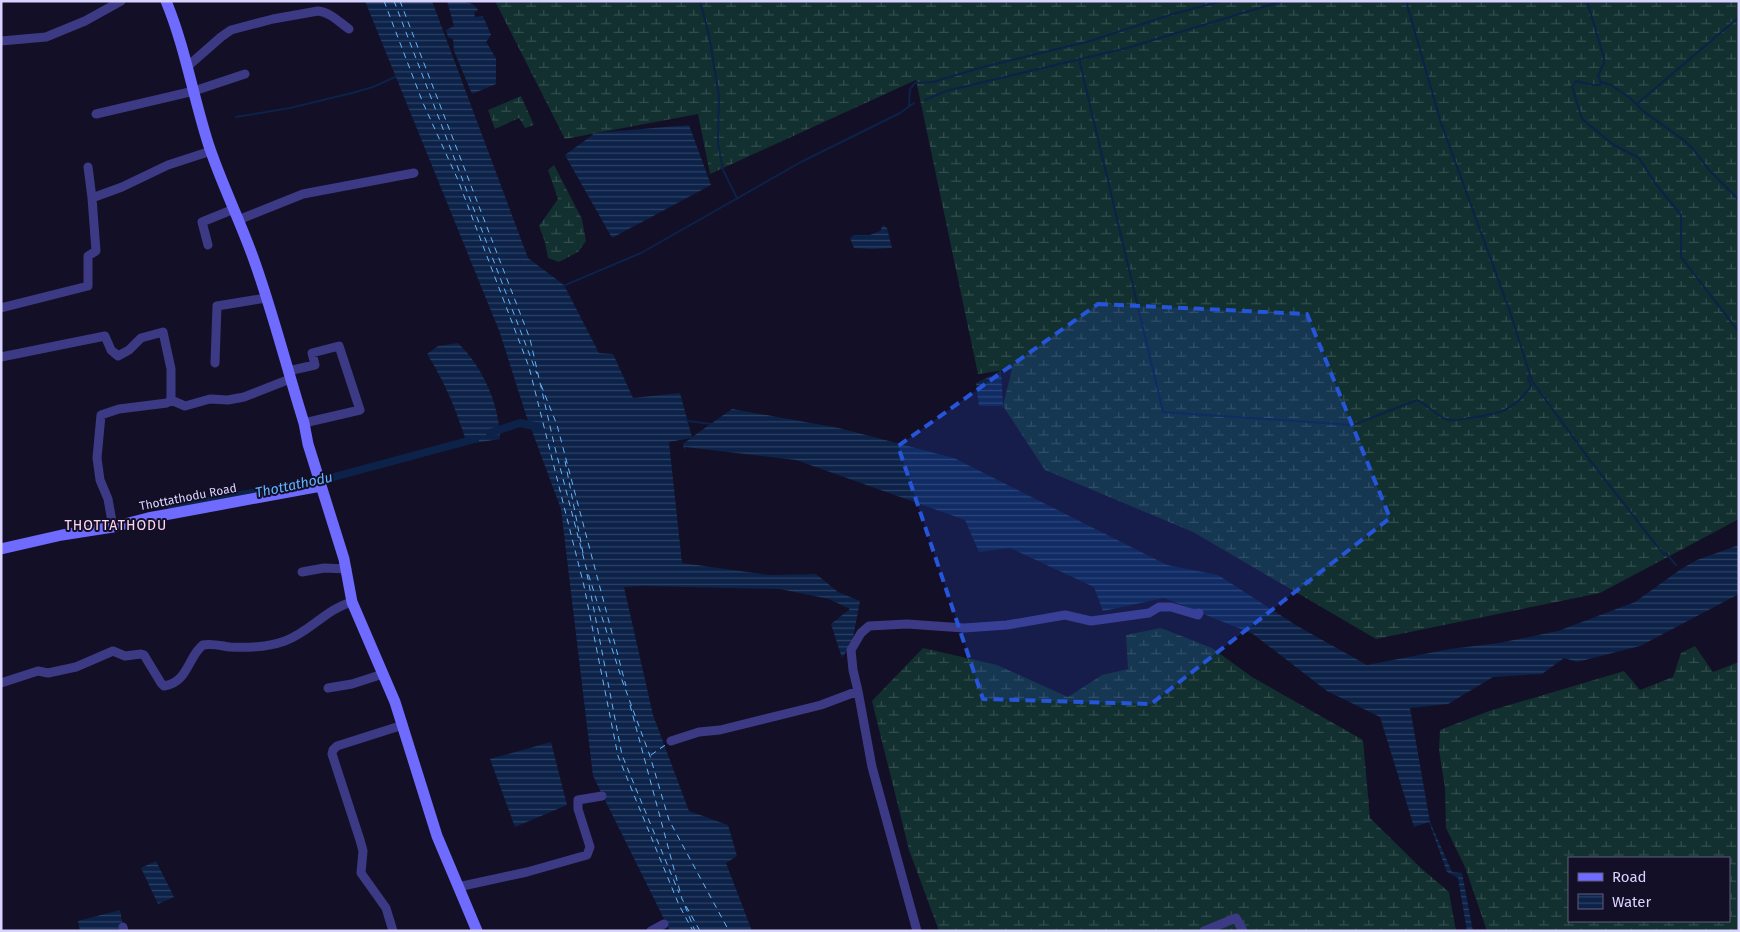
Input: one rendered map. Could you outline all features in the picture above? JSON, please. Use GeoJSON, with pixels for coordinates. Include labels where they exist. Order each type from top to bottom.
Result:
{"type":"FeatureCollection","features":[{"type":"Feature","properties":{"kind":"main road"},"geometry":{"type":"LineString","coordinates":[[166,1],[188,66],[220,178],[254,259],[347,569],[352,602],[403,725],[437,836],[477,931]]}},
{"type":"Feature","properties":{"kind":"main road","name":"Thottathodu Road"},"geometry":{"type":"LineString","coordinates":[[1,549],[112,524],[320,482]]}},
{"type":"Feature","properties":{"kind":"street"},"geometry":{"type":"LineString","coordinates":[[1,42],[46,37],[85,21],[120,1]]}},
{"type":"Feature","properties":{"kind":"street"},"geometry":{"type":"LineString","coordinates":[[188,66],[226,33],[273,19],[318,11],[330,15],[349,29]]}},
{"type":"Feature","properties":{"kind":"street"},"geometry":{"type":"LineString","coordinates":[[96,114],[194,91],[245,74]]}},
{"type":"Feature","properties":{"kind":"street"},"geometry":{"type":"LineString","coordinates":[[92,198],[122,187],[168,165],[211,151]]}},
{"type":"Feature","properties":{"kind":"street"},"geometry":{"type":"LineString","coordinates":[[1,308],[88,286],[88,256],[96,251],[88,167]]}},
{"type":"Feature","properties":{"kind":"street"},"geometry":{"type":"LineString","coordinates":[[208,245],[202,222],[236,215],[303,194],[414,173]]}},
{"type":"Feature","properties":{"kind":"street"},"geometry":{"type":"LineString","coordinates":[[215,363],[216,306],[266,298]]}},
{"type":"Feature","properties":{"kind":"street"},"geometry":{"type":"LineString","coordinates":[[1,357],[105,336],[111,350],[118,356],[129,350],[141,338],[163,332],[171,369],[171,400]]}},
{"type":"Feature","properties":{"kind":"street"},"geometry":{"type":"LineString","coordinates":[[171,400],[185,406],[210,399],[228,400],[244,397],[289,375],[315,365],[312,353],[339,346],[360,410],[304,423]]}},
{"type":"Feature","properties":{"kind":"street"},"geometry":{"type":"LineString","coordinates":[[112,524],[108,499],[100,480],[97,458],[100,416],[119,409],[166,403],[171,400]]}},
{"type":"Feature","properties":{"kind":"street"},"geometry":{"type":"LineString","coordinates":[[302,572],[324,568],[347,569]]}},
{"type":"Feature","properties":{"kind":"street"},"geometry":{"type":"LineString","coordinates":[[1,683],[38,671],[48,673],[76,667],[113,651],[125,656],[144,655],[161,683],[164,686],[169,686],[187,671],[199,648],[203,645],[251,648],[284,641],[302,633],[331,610],[352,602]]}},
{"type":"Feature","properties":{"kind":"street"},"geometry":{"type":"LineString","coordinates":[[916,931],[872,767],[853,670],[851,650],[860,632],[869,626],[907,624],[964,628],[1008,625],[1064,616],[1091,621],[1149,613],[1159,608],[1172,607],[1198,615],[1199,613]]}},
{"type":"Feature","properties":{"kind":"street"},"geometry":{"type":"LineString","coordinates":[[328,688],[352,684],[383,674]]}},
{"type":"Feature","properties":{"kind":"street"},"geometry":{"type":"LineString","coordinates":[[671,741],[699,732],[720,730],[822,705],[858,691]]}},
{"type":"Feature","properties":{"kind":"street"},"geometry":{"type":"LineString","coordinates":[[393,931],[386,908],[361,874],[363,851],[332,754],[337,746],[403,725]]}},
{"type":"Feature","properties":{"kind":"street"},"geometry":{"type":"LineString","coordinates":[[458,887],[527,872],[587,854],[590,847],[578,809],[578,800],[602,796]]}},
{"type":"Feature","properties":{"kind":"street"},"geometry":{"type":"LineString","coordinates":[[1204,931],[1236,918],[1242,931]]}},
{"type":"Feature","properties":{"kind":"street"},"geometry":{"type":"LineString","coordinates":[[651,931],[664,924]]}},
{"type":"Feature","properties":{"kind":"highlighted area"},"geometry":{"type":"Polygon","coordinates":[[[1098,304],[1307,314],[1390,518],[1151,704],[983,699],[898,446],[1098,304]]]}},
{"type":"Feature","properties":{"kind":"green space"},"geometry":{"type":"Polygon","coordinates":[[[495,1],[1739,1],[1739,519],[1600,593],[1376,639],[1193,532],[1045,470],[1003,406],[1012,369],[978,374],[916,80],[710,174],[698,114],[565,139],[495,1]]]}},
{"type":"Feature","properties":{"kind":"green space"},"geometry":{"type":"Polygon","coordinates":[[[521,96],[534,125],[525,128],[519,118],[495,129],[488,110],[521,96]]]}},
{"type":"Feature","properties":{"kind":"green space"},"geometry":{"type":"Polygon","coordinates":[[[554,165],[582,219],[586,241],[578,252],[559,262],[548,258],[539,226],[558,199],[548,170],[554,165]]]}},
{"type":"Feature","properties":{"kind":"green space"},"geometry":{"type":"Polygon","coordinates":[[[1161,628],[1212,648],[1252,677],[1363,740],[1370,818],[1422,869],[1449,892],[1456,931],[939,931],[909,850],[872,701],[923,648],[997,665],[1068,697],[1102,675],[1128,669],[1126,635],[1161,628]]]}},
{"type":"Feature","properties":{"kind":"green space"},"geometry":{"type":"Polygon","coordinates":[[[1695,646],[1713,672],[1739,662],[1739,931],[1487,931],[1465,867],[1446,828],[1445,788],[1439,750],[1440,730],[1489,711],[1624,671],[1640,690],[1673,677],[1681,653],[1695,646]]]}},
{"type":"Feature","properties":{"kind":"water"},"geometry":{"type":"Polygon","coordinates":[[[365,1],[432,1],[528,258],[564,285],[599,353],[613,354],[633,398],[680,393],[692,437],[732,409],[839,428],[954,458],[1167,565],[1218,575],[1299,627],[1367,665],[1558,631],[1635,602],[1681,569],[1697,560],[1739,545],[1739,594],[1640,646],[1577,662],[1564,658],[1542,674],[1493,677],[1448,704],[1410,708],[1430,822],[1452,872],[1462,873],[1473,931],[1467,931],[1458,878],[1447,872],[1429,822],[1414,827],[1380,717],[1327,691],[1253,634],[1164,598],[1103,611],[1094,587],[1010,548],[979,552],[965,520],[796,460],[685,447],[685,452],[683,444],[691,438],[669,442],[682,563],[769,575],[816,574],[838,592],[860,601],[852,643],[842,658],[831,624],[850,609],[829,599],[780,589],[624,587],[653,715],[689,811],[728,825],[737,856],[726,863],[752,931],[670,931],[593,776],[561,509],[526,415],[500,333],[365,1]]]}},
{"type":"Feature","properties":{"kind":"water"},"geometry":{"type":"Polygon","coordinates":[[[447,1],[473,4],[478,10],[474,13],[475,17],[483,16],[491,35],[486,42],[496,58],[496,84],[472,94],[454,51],[453,39],[448,37],[446,30],[454,26],[447,1]]]}},
{"type":"Feature","properties":{"kind":"water"},"geometry":{"type":"Polygon","coordinates":[[[689,125],[711,185],[612,238],[565,155],[595,133],[689,125]]]}},
{"type":"Feature","properties":{"kind":"water"},"geometry":{"type":"Polygon","coordinates":[[[883,225],[887,228],[892,248],[854,248],[850,238],[854,235],[870,235],[880,231],[883,225]]]}},
{"type":"Feature","properties":{"kind":"water"},"geometry":{"type":"Polygon","coordinates":[[[458,343],[475,363],[488,387],[497,413],[500,439],[467,444],[450,398],[427,354],[438,346],[458,343]]]}},
{"type":"Feature","properties":{"kind":"water"},"geometry":{"type":"Polygon","coordinates":[[[1001,371],[1003,406],[979,406],[976,383],[1001,371]]]}},
{"type":"Feature","properties":{"kind":"water"},"geometry":{"type":"Polygon","coordinates":[[[551,742],[567,805],[515,827],[490,759],[551,742]]]}},
{"type":"Feature","properties":{"kind":"water"},"geometry":{"type":"Polygon","coordinates":[[[156,861],[174,897],[158,904],[141,868],[156,861]]]}},
{"type":"Feature","properties":{"kind":"water"},"geometry":{"type":"Polygon","coordinates":[[[120,910],[124,931],[80,931],[78,921],[120,910]]]}},
{"type":"Feature","properties":{"kind":"waterway"},"geometry":{"type":"LineString","coordinates":[[700,1],[709,35],[719,96],[718,144],[723,170],[737,198]]}},
{"type":"Feature","properties":{"kind":"waterway"},"geometry":{"type":"LineString","coordinates":[[909,106],[910,89],[915,83],[933,82],[983,67],[1090,41],[1173,14],[1222,1]]}},
{"type":"Feature","properties":{"kind":"waterway"},"geometry":{"type":"LineString","coordinates":[[925,100],[946,91],[1127,48],[1283,1]]}},
{"type":"Feature","properties":{"kind":"waterway"},"geometry":{"type":"LineString","coordinates":[[1406,1],[1440,120],[1510,312],[1532,381],[1589,459],[1664,555],[1666,553],[1676,565]]}},
{"type":"Feature","properties":{"kind":"waterway"},"geometry":{"type":"LineString","coordinates":[[1587,1],[1604,58],[1598,76],[1601,82],[1611,85],[1630,98],[1642,110],[1685,141],[1709,170],[1739,200]]}},
{"type":"Feature","properties":{"kind":"waterway"},"geometry":{"type":"LineString","coordinates":[[1637,104],[1739,17]]}},
{"type":"Feature","properties":{"kind":"waterway"},"geometry":{"type":"LineString","coordinates":[[1079,59],[1163,412],[1353,425],[1417,400],[1443,418],[1458,420],[1497,413],[1511,406],[1531,386],[1528,378],[1530,374]]}},
{"type":"Feature","properties":{"kind":"waterway"},"geometry":{"type":"LineString","coordinates":[[236,117],[290,108],[352,93],[373,87],[395,77]]}},
{"type":"Feature","properties":{"kind":"waterway"},"geometry":{"type":"LineString","coordinates":[[1601,82],[1600,85],[1593,85],[1576,81],[1572,86],[1582,119],[1614,145],[1639,158],[1655,183],[1681,215],[1681,257],[1739,332]]}},
{"type":"Feature","properties":{"kind":"waterway"},"geometry":{"type":"LineString","coordinates":[[563,286],[641,253],[801,162],[900,113],[914,103]]}},
{"type":"Feature","properties":{"kind":"waterway"},"geometry":{"type":"LineString","coordinates":[[687,421],[712,424]]}},
{"type":"Feature","properties":{"kind":"waterway","name":"Thottathodu"},"geometry":{"type":"LineString","coordinates":[[490,433],[520,423],[540,427]]}},
{"type":"Feature","properties":{"kind":"waterway","name":"Thottathodu"},"geometry":{"type":"LineString","coordinates":[[172,508],[330,478],[475,439]]}},
{"type":"Feature","properties":{"kind":"ferry route"},"geometry":{"type":"LineString","coordinates":[[384,1],[423,103],[458,180],[529,367],[584,586],[618,756],[679,905],[693,931]]}},
{"type":"Feature","properties":{"kind":"ferry route"},"geometry":{"type":"LineString","coordinates":[[394,1],[537,374]]}},
{"type":"Feature","properties":{"kind":"ferry route"},"geometry":{"type":"LineString","coordinates":[[400,1],[530,339],[555,448],[586,567],[622,680],[650,756],[669,820],[729,931]]}},
{"type":"Feature","properties":{"kind":"ferry route"},"geometry":{"type":"LineString","coordinates":[[541,385],[557,425],[626,686]]}},
{"type":"Feature","properties":{"kind":"ferry route"},"geometry":{"type":"LineString","coordinates":[[565,461],[583,553]]}},
{"type":"Feature","properties":{"kind":"ferry route"},"geometry":{"type":"LineString","coordinates":[[587,574],[622,755],[679,893]]}},
{"type":"Feature","properties":{"kind":"ferry route"},"geometry":{"type":"LineString","coordinates":[[630,705],[682,899],[700,931]]}},
{"type":"Feature","properties":{"kind":"ferry route"},"geometry":{"type":"LineString","coordinates":[[651,755],[668,743]]}},
{"type":"Feature","properties":{"kind":"ferry route"},"geometry":{"type":"LineString","coordinates":[[685,906],[695,931]]}},
{"type":"Feature","properties":{"kind":"district","name":"THOTTATHODU"},"geometry":{"type":"Point","coordinates":[116,525]}}]}
